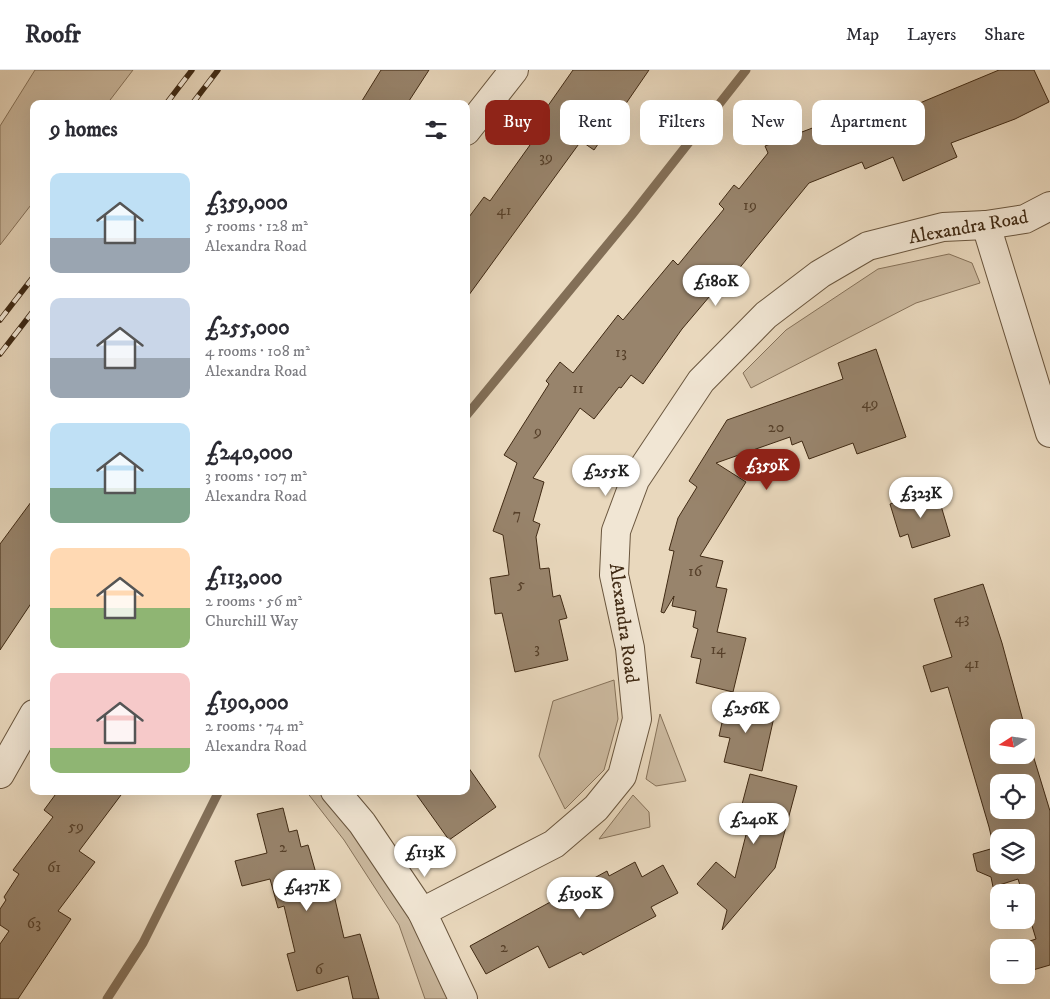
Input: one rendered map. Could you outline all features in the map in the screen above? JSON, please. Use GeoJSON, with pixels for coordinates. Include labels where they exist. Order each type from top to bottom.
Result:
{"type":"FeatureCollection","features":[{"type":"Feature","properties":{"kind":"street"},"geometry":{"type":"LineString","coordinates":[[470,126],[514,70]]}},
{"type":"Feature","properties":{"kind":"street","name":"Alexandra Road"},"geometry":{"type":"LineString","coordinates":[[422,912],[554,844],[596,808],[622,776],[637,720],[630,648],[614,575],[616,530],[636,480],[701,381],[766,315],[820,274],[868,246],[943,227],[986,225],[1025,219],[1050,206]]}},
{"type":"Feature","properties":{"kind":"street"},"geometry":{"type":"LineString","coordinates":[[986,225],[1050,433]]}},
{"type":"Feature","properties":{"kind":"street"},"geometry":{"type":"LineString","coordinates":[[0,774],[30,721]]}},
{"type":"Feature","properties":{"kind":"street"},"geometry":{"type":"LineString","coordinates":[[338,795],[362,823],[422,912],[463,999]]}},
{"type":"Feature","properties":{"kind":"shaded area"},"geometry":{"type":"Polygon","coordinates":[[[35,70],[133,70],[110,100],[30,100],[30,206],[0,245],[0,126],[35,70]]]}},
{"type":"Feature","properties":{"kind":"shaded area"},"geometry":{"type":"Polygon","coordinates":[[[949,254],[972,263],[980,283],[916,303],[751,388],[743,373],[786,330],[878,269],[949,254]]]}},
{"type":"Feature","properties":{"kind":"shaded area"},"geometry":{"type":"Polygon","coordinates":[[[614,680],[618,719],[604,770],[565,809],[539,756],[553,701],[614,680]]]}},
{"type":"Feature","properties":{"kind":"shaded area"},"geometry":{"type":"Polygon","coordinates":[[[660,714],[686,781],[656,786],[646,779],[660,714]]]}},
{"type":"Feature","properties":{"kind":"shaded area"},"geometry":{"type":"Polygon","coordinates":[[[309,795],[322,795],[349,826],[411,920],[448,999],[425,999],[399,925],[344,840],[309,795]]]}},
{"type":"Feature","properties":{"kind":"shaded area"},"geometry":{"type":"Polygon","coordinates":[[[633,795],[649,812],[650,827],[599,839],[633,795]]]}},
{"type":"Feature","properties":{"kind":"building"},"geometry":{"type":"Polygon","coordinates":[[[381,70],[429,70],[410,100],[362,100],[381,70]]]}},
{"type":"Feature","properties":{"kind":"building"},"geometry":{"type":"Polygon","coordinates":[[[573,70],[649,70],[628,100],[560,100],[560,145],[578,145],[470,294],[470,216],[484,197],[490,201],[530,145],[550,145],[550,103],[573,70]]]}},
{"type":"Feature","properties":{"kind":"building"},"geometry":{"type":"Polygon","coordinates":[[[999,70],[1034,70],[1049,102],[1015,119],[951,143],[957,157],[903,181],[893,157],[865,169],[862,162],[809,183],[719,293],[715,290],[682,329],[643,384],[631,375],[594,419],[580,408],[533,478],[544,482],[533,521],[540,524],[536,537],[540,569],[549,568],[553,597],[560,595],[567,618],[559,620],[568,660],[515,672],[502,613],[495,614],[490,578],[509,575],[503,535],[493,531],[517,463],[504,455],[549,384],[546,381],[560,362],[573,373],[618,315],[623,320],[673,260],[678,265],[724,209],[719,204],[734,185],[739,189],[768,153],[765,146],[802,145],[802,132],[812,128],[812,145],[925,145],[925,101],[999,70]]]}},
{"type":"Feature","properties":{"kind":"building"},"geometry":{"type":"Polygon","coordinates":[[[587,145],[597,145],[594,150],[587,145]]]}},
{"type":"Feature","properties":{"kind":"building"},"geometry":{"type":"Polygon","coordinates":[[[876,349],[906,437],[857,454],[853,443],[809,459],[802,441],[792,445],[790,437],[716,463],[746,482],[700,556],[723,561],[716,587],[727,589],[717,632],[746,638],[733,692],[696,683],[701,659],[691,657],[698,629],[693,627],[696,611],[672,606],[674,596],[664,613],[661,612],[674,551],[669,550],[678,518],[697,487],[689,481],[727,420],[843,379],[838,363],[876,349]]]}},
{"type":"Feature","properties":{"kind":"building"},"geometry":{"type":"Polygon","coordinates":[[[936,489],[950,536],[912,548],[908,534],[900,537],[890,504],[936,489]]]}},
{"type":"Feature","properties":{"kind":"building"},"geometry":{"type":"Polygon","coordinates":[[[30,503],[30,605],[0,650],[0,544],[30,503]]]}},
{"type":"Feature","properties":{"kind":"building"},"geometry":{"type":"Polygon","coordinates":[[[983,584],[1002,643],[1023,719],[990,719],[990,764],[1035,764],[1035,762],[1050,811],[1050,965],[1035,969],[1036,939],[1033,929],[1035,929],[1035,884],[1020,884],[1018,879],[1002,884],[992,884],[991,877],[977,871],[973,854],[990,849],[990,874],[1035,874],[1035,829],[990,829],[990,831],[948,687],[931,692],[923,666],[952,657],[934,599],[983,584]]]}},
{"type":"Feature","properties":{"kind":"building"},"geometry":{"type":"Polygon","coordinates":[[[728,696],[750,701],[748,711],[774,717],[762,771],[724,762],[730,738],[719,736],[728,696]]]}},
{"type":"Feature","properties":{"kind":"building"},"geometry":{"type":"Polygon","coordinates":[[[470,770],[496,807],[449,840],[417,795],[470,795],[470,770]]]}},
{"type":"Feature","properties":{"kind":"building"},"geometry":{"type":"Polygon","coordinates":[[[750,774],[797,786],[775,868],[722,930],[727,910],[697,884],[716,862],[735,878],[751,815],[740,812],[750,774]]]}},
{"type":"Feature","properties":{"kind":"building"},"geometry":{"type":"Polygon","coordinates":[[[55,795],[121,795],[79,851],[95,862],[58,911],[71,919],[18,999],[0,999],[0,944],[9,931],[0,925],[0,909],[6,900],[4,897],[19,874],[13,870],[53,817],[44,810],[55,795]]]}},
{"type":"Feature","properties":{"kind":"building"},"geometry":{"type":"Polygon","coordinates":[[[283,808],[289,832],[297,830],[301,847],[308,845],[323,898],[334,895],[344,938],[360,934],[379,999],[353,999],[348,976],[297,991],[287,954],[295,952],[284,906],[278,908],[270,879],[242,886],[235,861],[267,853],[257,814],[283,808]]]}},
{"type":"Feature","properties":{"kind":"building"},"geometry":{"type":"Polygon","coordinates":[[[635,862],[642,877],[663,865],[678,893],[651,907],[656,916],[583,955],[581,952],[549,968],[538,946],[486,974],[470,946],[607,871],[609,876],[635,862]]]}},
{"type":"Feature","properties":{"kind":"waterway"},"geometry":{"type":"LineString","coordinates":[[470,411],[631,216],[746,70]]}},
{"type":"Feature","properties":{"kind":"waterway"},"geometry":{"type":"LineString","coordinates":[[107,999],[143,943],[217,795]]}},
{"type":"Feature","properties":{"kind":"railway"},"geometry":{"type":"LineString","coordinates":[[169,100],[192,70]]}},
{"type":"Feature","properties":{"kind":"railway"},"geometry":{"type":"LineString","coordinates":[[195,100],[218,70]]}},
{"type":"Feature","properties":{"kind":"railway"},"geometry":{"type":"LineString","coordinates":[[0,320],[30,281]]}},
{"type":"Feature","properties":{"kind":"railway"},"geometry":{"type":"LineString","coordinates":[[0,354],[30,315]]}}]}
